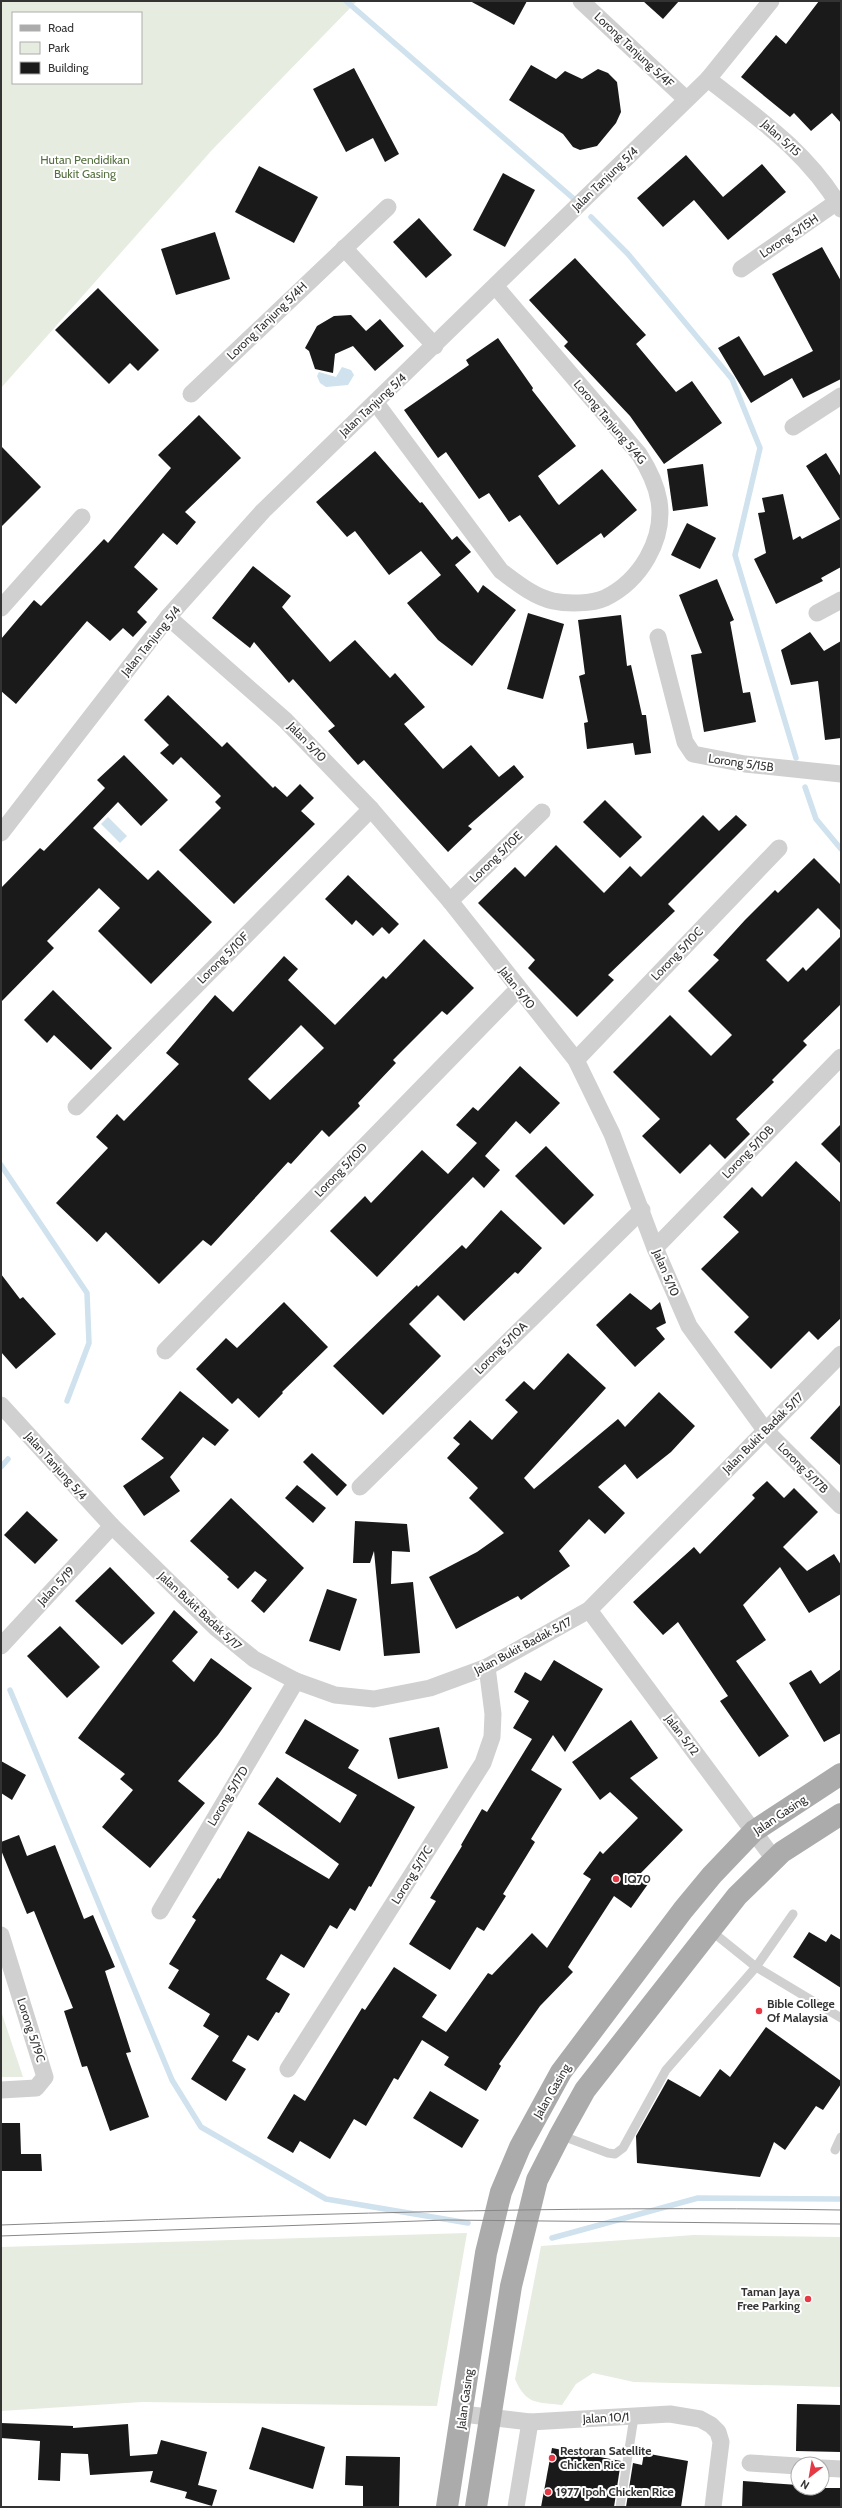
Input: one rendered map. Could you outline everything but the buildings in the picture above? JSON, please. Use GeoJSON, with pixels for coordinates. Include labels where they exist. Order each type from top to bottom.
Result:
{"type":"FeatureCollection","features":[{"type":"Feature","properties":{"kind":"main road","name":"Jalan Gasing"},"geometry":{"type":"LineString","coordinates":[[448,2507],[486,2253],[493,2218],[501,2192],[520,2147],[561,2072],[683,1910],[754,1831],[841,1774]]}},
{"type":"Feature","properties":{"kind":"main road"},"geometry":{"type":"LineString","coordinates":[[476,2507],[511,2286],[524,2228],[538,2180],[560,2135],[585,2090],[737,1896],[774,1859],[841,1814]]}},
{"type":"Feature","properties":{"kind":"street","name":"Lorong Tanjung 5/4F"},"geometry":{"type":"LineString","coordinates":[[581,1],[686,99]]}},
{"type":"Feature","properties":{"kind":"street","name":"Jalan Tanjung 5/4"},"geometry":{"type":"LineString","coordinates":[[1,833],[168,617],[263,511],[314,460],[496,288],[686,99],[708,79],[771,1]]}},
{"type":"Feature","properties":{"kind":"street","name":"Jalan 5/15"},"geometry":{"type":"LineString","coordinates":[[708,79],[784,138],[814,170],[840,203]]}},
{"type":"Feature","properties":{"kind":"street","name":"Lorong 5/15H"},"geometry":{"type":"LineString","coordinates":[[741,269],[840,203]]}},
{"type":"Feature","properties":{"kind":"street","name":"Lorong Tanjung 5/4H"},"geometry":{"type":"LineString","coordinates":[[190,394],[388,207]]}},
{"type":"Feature","properties":{"kind":"street"},"geometry":{"type":"LineString","coordinates":[[344,248],[435,346]]}},
{"type":"Feature","properties":{"kind":"street","name":"Lorong Tanjung 5/4G"},"geometry":{"type":"LineString","coordinates":[[376,403],[501,571],[525,589],[553,601],[579,602],[604,598],[634,575],[646,560],[656,543],[659,501],[649,470],[639,454],[496,288]]}},
{"type":"Feature","properties":{"kind":"street"},"geometry":{"type":"LineString","coordinates":[[793,427],[841,396]]}},
{"type":"Feature","properties":{"kind":"street"},"geometry":{"type":"LineString","coordinates":[[1,608],[82,518]]}},
{"type":"Feature","properties":{"kind":"street"},"geometry":{"type":"LineString","coordinates":[[817,613],[841,600]]}},
{"type":"Feature","properties":{"kind":"street","name":"Jalan 5/10"},"geometry":{"type":"LineString","coordinates":[[168,617],[285,720],[371,809],[450,901],[518,989],[576,1060],[612,1134],[642,1210],[655,1248],[689,1326],[765,1430]]}},
{"type":"Feature","properties":{"kind":"street","name":"Lorong 5/15B"},"geometry":{"type":"LineString","coordinates":[[658,637],[685,742],[693,754],[745,764],[841,774]]}},
{"type":"Feature","properties":{"kind":"street","name":"Lorong 5/10F"},"geometry":{"type":"LineString","coordinates":[[76,1106],[371,809]]}},
{"type":"Feature","properties":{"kind":"street","name":"Lorong 5/10E"},"geometry":{"type":"LineString","coordinates":[[450,901],[542,812]]}},
{"type":"Feature","properties":{"kind":"street","name":"Lorong 5/10C"},"geometry":{"type":"LineString","coordinates":[[576,1060],[779,848]]}},
{"type":"Feature","properties":{"kind":"street","name":"Lorong 5/10D"},"geometry":{"type":"LineString","coordinates":[[165,1351],[518,989]]}},
{"type":"Feature","properties":{"kind":"street","name":"Lorong 5/10B"},"geometry":{"type":"LineString","coordinates":[[655,1248],[841,1056]]}},
{"type":"Feature","properties":{"kind":"street","name":"Lorong 5/10A"},"geometry":{"type":"LineString","coordinates":[[360,1487],[642,1210]]}},
{"type":"Feature","properties":{"kind":"street","name":"Jalan Bukit Badak 5/17"},"geometry":{"type":"LineString","coordinates":[[112,1526],[216,1628],[254,1659],[296,1681],[335,1695],[374,1700],[430,1688],[487,1667],[589,1610],[841,1354]]}},
{"type":"Feature","properties":{"kind":"street","name":"Jalan Tanjung 5/4"},"geometry":{"type":"LineString","coordinates":[[1,1406],[112,1526]]}},
{"type":"Feature","properties":{"kind":"street","name":"Lorong 5/17B"},"geometry":{"type":"LineString","coordinates":[[765,1430],[841,1506]]}},
{"type":"Feature","properties":{"kind":"street","name":"Jalan 5/19"},"geometry":{"type":"LineString","coordinates":[[1,1646],[112,1526]]}},
{"type":"Feature","properties":{"kind":"street","name":"Jalan 5/12"},"geometry":{"type":"LineString","coordinates":[[589,1610],[774,1859]]}},
{"type":"Feature","properties":{"kind":"street","name":"Lorong 5/17C"},"geometry":{"type":"LineString","coordinates":[[288,2069],[482,1763],[492,1737],[493,1714],[487,1667]]}},
{"type":"Feature","properties":{"kind":"street","name":"Lorong 5/17D"},"geometry":{"type":"LineString","coordinates":[[160,1911],[296,1681]]}},
{"type":"Feature","properties":{"kind":"street","name":"Lorong 5/19C"},"geometry":{"type":"LineString","coordinates":[[1,1935],[45,2077],[40,2085],[31,2090],[1,2090]]}},
{"type":"Feature","properties":{"kind":"street","name":"Jalan 10/1"},"geometry":{"type":"LineString","coordinates":[[463,2414],[530,2422],[670,2414],[700,2419],[718,2432],[721,2442],[721,2459],[714,2507]]}},
{"type":"Feature","properties":{"kind":"street"},"geometry":{"type":"LineString","coordinates":[[516,2507],[530,2422]]}},
{"type":"Feature","properties":{"kind":"street"},"geometry":{"type":"LineString","coordinates":[[750,2463],[790,2466]]}},
{"type":"Feature","properties":{"kind":"street"},"geometry":{"type":"LineString","coordinates":[[830,2468],[841,2469]]}},
{"type":"Feature","properties":{"kind":"lane"},"geometry":{"type":"LineString","coordinates":[[560,2135],[608,2153],[619,2151],[625,2144],[666,2070],[756,1967],[793,1914]]}},
{"type":"Feature","properties":{"kind":"lane"},"geometry":{"type":"LineString","coordinates":[[710,1930],[756,1967],[841,2018]]}},
{"type":"Feature","properties":{"kind":"lane"},"geometry":{"type":"LineString","coordinates":[[835,2150],[841,2137]]}},
{"type":"Feature","properties":{"kind":"lane"},"geometry":{"type":"LineString","coordinates":[[620,2507],[634,2417]]}},
{"type":"Feature","properties":{"kind":"green space","name":"Hutan Pendidikan Bukit Gasing"},"geometry":{"type":"Polygon","coordinates":[[[1,1],[357,1],[212,150],[1,388],[1,1]]]}},
{"type":"Feature","properties":{"kind":"green space"},"geometry":{"type":"Polygon","coordinates":[[[1,2011],[23,2077],[1,2077],[1,2011]]]}},
{"type":"Feature","properties":{"kind":"green space"},"geometry":{"type":"Polygon","coordinates":[[[467,2233],[437,2406],[142,2402],[1,2411],[1,2247],[467,2233]]]}},
{"type":"Feature","properties":{"kind":"green space"},"geometry":{"type":"Polygon","coordinates":[[[694,2235],[841,2237],[841,2387],[634,2382],[593,2373],[576,2384],[562,2405],[533,2401],[523,2394],[515,2379],[541,2246],[694,2235]]]}},
{"type":"Feature","properties":{"kind":"water"},"geometry":{"type":"Polygon","coordinates":[[[342,367],[351,370],[354,375],[348,385],[326,387],[320,383],[317,376],[319,372],[336,377],[342,367]]]}},
{"type":"Feature","properties":{"kind":"water"},"geometry":{"type":"Polygon","coordinates":[[[108,817],[127,836],[120,843],[101,824],[108,817]]]}},
{"type":"Feature","properties":{"kind":"waterway"},"geometry":{"type":"LineString","coordinates":[[346,1],[574,199]]}},
{"type":"Feature","properties":{"kind":"waterway"},"geometry":{"type":"LineString","coordinates":[[591,217],[628,254],[732,379],[760,448],[735,555],[796,758]]}},
{"type":"Feature","properties":{"kind":"waterway"},"geometry":{"type":"LineString","coordinates":[[805,787],[816,819],[841,849]]}},
{"type":"Feature","properties":{"kind":"waterway"},"geometry":{"type":"LineString","coordinates":[[1,1165],[87,1293],[89,1343],[67,1401]]}},
{"type":"Feature","properties":{"kind":"waterway"},"geometry":{"type":"LineString","coordinates":[[1,1467],[8,1459]]}},
{"type":"Feature","properties":{"kind":"waterway"},"geometry":{"type":"LineString","coordinates":[[10,1690],[172,2080],[201,2127],[326,2199],[468,2223]]}},
{"type":"Feature","properties":{"kind":"waterway"},"geometry":{"type":"LineString","coordinates":[[552,2238],[698,2198],[841,2199]]}},
{"type":"Feature","properties":{"kind":"tram line"},"geometry":{"type":"LineString","coordinates":[[1,2225],[526,2210],[841,2210]]}},
{"type":"Feature","properties":{"kind":"tram line"},"geometry":{"type":"LineString","coordinates":[[1,2236],[446,2220],[841,2224]]}},
{"type":"Feature","properties":{"kind":"place","name":"IQ70"},"geometry":{"type":"Point","coordinates":[616,1879]}},
{"type":"Feature","properties":{"kind":"place","name":"Bible College Of Malaysia"},"geometry":{"type":"Point","coordinates":[759,2011]}},
{"type":"Feature","properties":{"kind":"place","name":"Taman Jaya Free Parking"},"geometry":{"type":"Point","coordinates":[808,2299]}},
{"type":"Feature","properties":{"kind":"place","name":"Restoran Satellite Chicken Rice"},"geometry":{"type":"Point","coordinates":[552,2458]}},
{"type":"Feature","properties":{"kind":"place","name":"1977 Ipoh Chicken Rice"},"geometry":{"type":"Point","coordinates":[548,2492]}}]}
